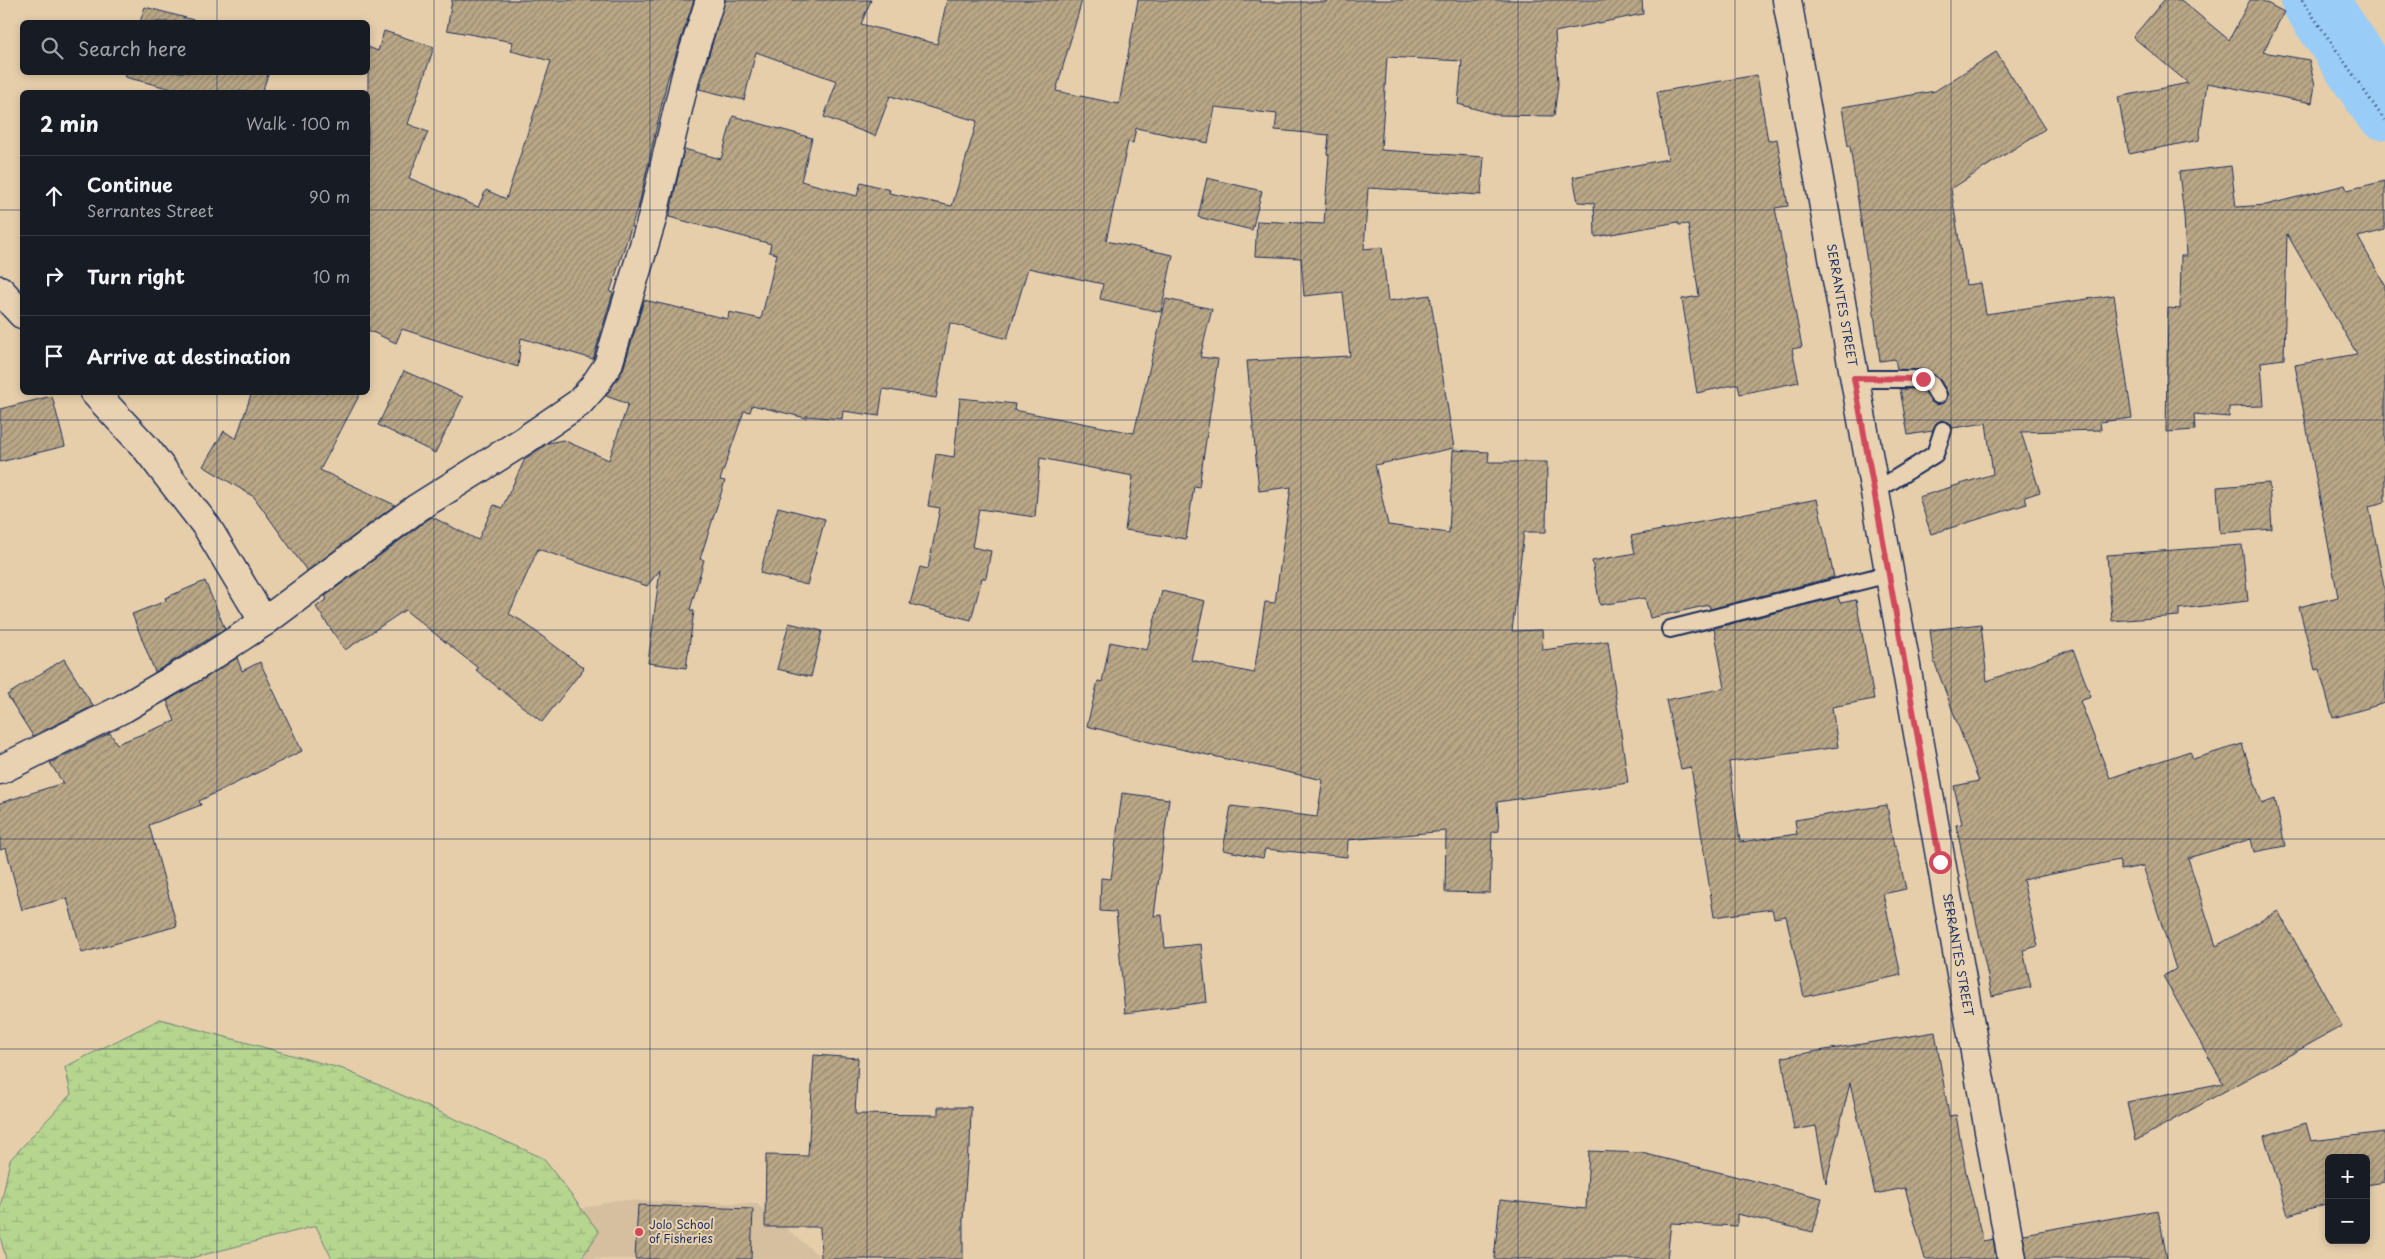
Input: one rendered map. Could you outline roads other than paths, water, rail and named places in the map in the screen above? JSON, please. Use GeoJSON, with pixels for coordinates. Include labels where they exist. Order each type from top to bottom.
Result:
{"type":"FeatureCollection","features":[{"type":"Feature","properties":{"kind":"street"},"geometry":{"type":"LineString","coordinates":[[0,770],[124,708],[201,663],[264,622],[417,508],[525,440],[579,403],[594,386],[608,365],[649,228],[686,75],[710,0]]}},
{"type":"Feature","properties":{"kind":"street","name":"SERRANTES STREET"},"geometry":{"type":"LineString","coordinates":[[1786,0],[2012,1259]]}},
{"type":"Feature","properties":{"kind":"street"},"geometry":{"type":"LineString","coordinates":[[0,290],[20,312]]}},
{"type":"Feature","properties":{"kind":"street"},"geometry":{"type":"LineString","coordinates":[[97,395],[146,448],[207,527],[264,622]]}},
{"type":"Feature","properties":{"kind":"lane"},"geometry":{"type":"LineString","coordinates":[[1854,378],[1923,379],[1932,385],[1938,395]]}},
{"type":"Feature","properties":{"kind":"lane"},"geometry":{"type":"LineString","coordinates":[[1874,492],[1935,454],[1943,430]]}},
{"type":"Feature","properties":{"kind":"lane"},"geometry":{"type":"LineString","coordinates":[[1670,629],[1889,574]]}},
{"type":"Feature","properties":{"kind":"waterway"},"geometry":{"type":"LineString","coordinates":[[2314,0],[2385,107]]}},
{"type":"Feature","properties":{"kind":"place","name":"Jolo School of Fisheries"},"geometry":{"type":"Point","coordinates":[639,1232]}}]}
